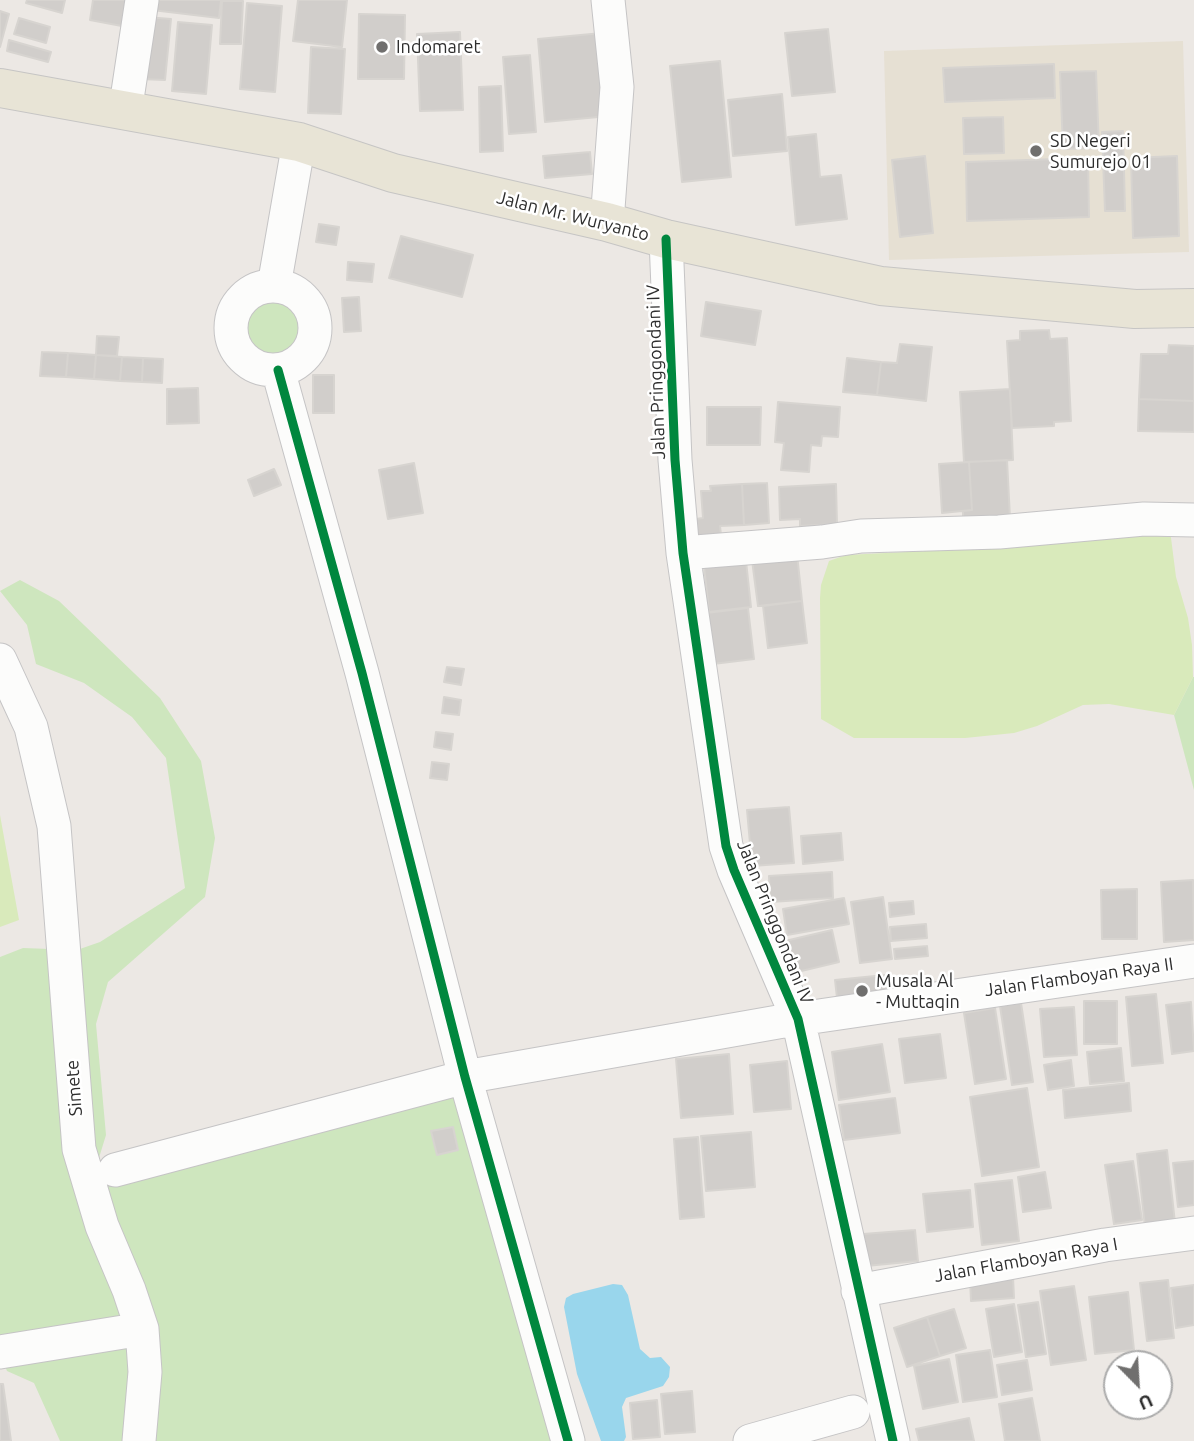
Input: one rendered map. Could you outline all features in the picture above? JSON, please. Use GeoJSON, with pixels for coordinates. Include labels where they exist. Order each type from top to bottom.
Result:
{"type":"FeatureCollection","features":[{"type":"Feature","properties":{"kind":"main road","name":"Jalan Mr. Wuryanto"},"geometry":{"type":"LineString","coordinates":[[0,88],[299,142],[393,173],[607,222],[666,239],[881,286],[1135,309],[1194,308]]}},
{"type":"Feature","properties":{"kind":"street"},"geometry":{"type":"LineString","coordinates":[[125,112],[142,0]]}},
{"type":"Feature","properties":{"kind":"street"},"geometry":{"type":"LineString","coordinates":[[607,222],[617,87],[608,0]]}},
{"type":"Feature","properties":{"kind":"street"},"geometry":{"type":"LineString","coordinates":[[274,286],[299,142]]}},
{"type":"Feature","properties":{"kind":"street","name":"Jalan Pringgondani IV"},"geometry":{"type":"LineString","coordinates":[[666,239],[675,460],[683,553],[726,846],[798,1019],[893,1441]]}},
{"type":"Feature","properties":{"kind":"street"},"geometry":{"type":"LineString","coordinates":[[274,286],[292,290],[306,301],[314,317],[315,335],[308,352],[295,365],[278,370],[264,370],[240,355],[231,330],[232,316],[248,294],[260,288],[274,286]]}},
{"type":"Feature","properties":{"kind":"street"},"geometry":{"type":"LineString","coordinates":[[278,370],[362,673],[465,1077],[568,1441]]}},
{"type":"Feature","properties":{"kind":"street"},"geometry":{"type":"LineString","coordinates":[[683,553],[822,542],[862,536],[999,532],[1144,519],[1194,520]]}},
{"type":"Feature","properties":{"kind":"street","name":"Simete"},"geometry":{"type":"LineString","coordinates":[[0,660],[31,727],[54,825],[79,1149],[102,1226],[142,1329],[145,1372],[139,1441]]}},
{"type":"Feature","properties":{"kind":"street","name":"Jalan Flamboyan Raya II"},"geometry":{"type":"LineString","coordinates":[[115,1170],[465,1077],[798,1019],[1194,961]]}},
{"type":"Feature","properties":{"kind":"street","name":"Jalan Flamboyan Raya I"},"geometry":{"type":"LineString","coordinates":[[858,1291],[1104,1245],[1194,1233]]}},
{"type":"Feature","properties":{"kind":"street"},"geometry":{"type":"LineString","coordinates":[[0,1352],[142,1329]]}},
{"type":"Feature","properties":{"kind":"street"},"geometry":{"type":"LineString","coordinates":[[750,1441],[853,1412]]}},
{"type":"Feature","properties":{"kind":"shaded area","name":"SD Negeri Sumurejo 01"},"geometry":{"type":"Polygon","coordinates":[[[1183,41],[1189,252],[889,260],[884,51],[1183,41]]]}},
{"type":"Feature","properties":{"kind":"green space"},"geometry":{"type":"Polygon","coordinates":[[[272,296],[285,299],[295,306],[302,316],[305,329],[302,342],[295,352],[285,359],[272,362],[259,359],[249,352],[242,342],[239,329],[242,316],[249,306],[259,299],[272,296]]]}},
{"type":"Feature","properties":{"kind":"green space"},"geometry":{"type":"Polygon","coordinates":[[[1170,530],[1176,577],[1188,618],[1193,677],[1174,715],[1109,704],[1083,705],[1037,726],[1014,733],[965,738],[854,738],[821,719],[820,598],[821,585],[829,561],[846,555],[985,548],[1170,530]]]}},
{"type":"Feature","properties":{"kind":"green space"},"geometry":{"type":"Polygon","coordinates":[[[20,580],[59,601],[160,698],[201,761],[215,838],[205,897],[108,982],[96,1024],[106,1135],[98,1161],[97,1184],[456,1089],[561,1441],[60,1441],[34,1383],[7,1371],[0,1353],[0,957],[23,948],[77,950],[100,942],[185,888],[166,758],[132,717],[84,683],[36,664],[27,625],[0,591],[20,580]]]}},
{"type":"Feature","properties":{"kind":"green space"},"geometry":{"type":"Polygon","coordinates":[[[1194,677],[1194,790],[1174,715],[1194,677]]]}},
{"type":"Feature","properties":{"kind":"green space"},"geometry":{"type":"Polygon","coordinates":[[[0,815],[19,920],[0,927],[0,815]]]}},
{"type":"Feature","properties":{"kind":"water"},"geometry":{"type":"Polygon","coordinates":[[[613,1284],[622,1285],[628,1295],[640,1349],[650,1358],[661,1357],[670,1367],[669,1377],[663,1386],[626,1398],[622,1407],[626,1437],[624,1441],[601,1441],[577,1374],[564,1307],[566,1298],[573,1294],[613,1284]]]}},
{"type":"Feature","properties":{"kind":"building"},"geometry":{"type":"Polygon","coordinates":[[[27,0],[65,0],[62,13],[26,3],[27,0]]]}},
{"type":"Feature","properties":{"kind":"building"},"geometry":{"type":"Polygon","coordinates":[[[93,0],[132,0],[127,27],[90,20],[93,0]]]}},
{"type":"Feature","properties":{"kind":"building"},"geometry":{"type":"Polygon","coordinates":[[[153,0],[221,0],[219,18],[152,10],[153,0]]]}},
{"type":"Feature","properties":{"kind":"building"},"geometry":{"type":"Polygon","coordinates":[[[298,0],[347,0],[342,47],[293,41],[298,0]]]}},
{"type":"Feature","properties":{"kind":"building"},"geometry":{"type":"Polygon","coordinates":[[[222,1],[243,1],[241,44],[220,44],[222,1]]]}},
{"type":"Feature","properties":{"kind":"building"},"geometry":{"type":"Polygon","coordinates":[[[247,3],[282,6],[275,92],[240,89],[247,3]]]}},
{"type":"Feature","properties":{"kind":"building"},"geometry":{"type":"Polygon","coordinates":[[[0,11],[9,14],[0,47],[0,11]]]}},
{"type":"Feature","properties":{"kind":"building","name":"Indomaret"},"geometry":{"type":"Polygon","coordinates":[[[359,14],[405,15],[404,79],[358,79],[359,14]]]}},
{"type":"Feature","properties":{"kind":"building"},"geometry":{"type":"Polygon","coordinates":[[[146,17],[171,19],[165,80],[140,79],[146,17]]]}},
{"type":"Feature","properties":{"kind":"building"},"geometry":{"type":"Polygon","coordinates":[[[19,18],[50,27],[46,43],[14,34],[19,18]]]}},
{"type":"Feature","properties":{"kind":"building"},"geometry":{"type":"Polygon","coordinates":[[[178,22],[212,25],[206,94],[172,91],[178,22]]]}},
{"type":"Feature","properties":{"kind":"building"},"geometry":{"type":"Polygon","coordinates":[[[828,29],[835,92],[792,96],[785,33],[828,29]]]}},
{"type":"Feature","properties":{"kind":"building"},"geometry":{"type":"Polygon","coordinates":[[[460,32],[463,110],[420,111],[417,34],[460,32]]]}},
{"type":"Feature","properties":{"kind":"building"},"geometry":{"type":"Polygon","coordinates":[[[602,33],[609,116],[545,122],[538,39],[602,33]]]}},
{"type":"Feature","properties":{"kind":"building"},"geometry":{"type":"Polygon","coordinates":[[[9,40],[51,52],[48,62],[7,51],[9,40]]]}},
{"type":"Feature","properties":{"kind":"building"},"geometry":{"type":"Polygon","coordinates":[[[311,47],[345,49],[341,114],[308,113],[311,47]]]}},
{"type":"Feature","properties":{"kind":"building"},"geometry":{"type":"Polygon","coordinates":[[[530,55],[536,132],[509,134],[503,57],[530,55]]]}},
{"type":"Feature","properties":{"kind":"building"},"geometry":{"type":"Polygon","coordinates":[[[720,61],[731,177],[682,182],[670,66],[720,61]]]}},
{"type":"Feature","properties":{"kind":"building"},"geometry":{"type":"Polygon","coordinates":[[[1054,64],[1055,98],[945,102],[943,68],[1054,64]]]}},
{"type":"Feature","properties":{"kind":"building"},"geometry":{"type":"Polygon","coordinates":[[[1096,71],[1099,148],[1063,149],[1060,72],[1096,71]]]}},
{"type":"Feature","properties":{"kind":"building"},"geometry":{"type":"Polygon","coordinates":[[[501,86],[503,151],[480,152],[479,87],[501,86]]]}},
{"type":"Feature","properties":{"kind":"building"},"geometry":{"type":"Polygon","coordinates":[[[782,94],[787,151],[733,156],[728,100],[782,94]]]}},
{"type":"Feature","properties":{"kind":"building"},"geometry":{"type":"Polygon","coordinates":[[[1003,117],[1004,153],[964,154],[963,118],[1003,117]]]}},
{"type":"Feature","properties":{"kind":"building"},"geometry":{"type":"Polygon","coordinates":[[[1123,131],[1125,211],[1105,211],[1102,132],[1123,131]]]}},
{"type":"Feature","properties":{"kind":"building"},"geometry":{"type":"Polygon","coordinates":[[[816,134],[820,177],[841,175],[847,219],[796,225],[788,137],[816,134]]]}},
{"type":"Feature","properties":{"kind":"building"},"geometry":{"type":"Polygon","coordinates":[[[590,152],[592,174],[545,178],[543,156],[590,152]]]}},
{"type":"Feature","properties":{"kind":"building"},"geometry":{"type":"Polygon","coordinates":[[[925,156],[933,233],[900,237],[892,160],[925,156]]]}},
{"type":"Feature","properties":{"kind":"building"},"geometry":{"type":"Polygon","coordinates":[[[1177,156],[1179,236],[1133,238],[1131,158],[1177,156]]]}},
{"type":"Feature","properties":{"kind":"building"},"geometry":{"type":"Polygon","coordinates":[[[1088,158],[1089,217],[967,221],[966,162],[1088,158]]]}},
{"type":"Feature","properties":{"kind":"building"},"geometry":{"type":"Polygon","coordinates":[[[319,224],[339,227],[336,245],[316,242],[319,224]]]}},
{"type":"Feature","properties":{"kind":"building"},"geometry":{"type":"Polygon","coordinates":[[[401,236],[473,255],[462,297],[389,278],[401,236]]]}},
{"type":"Feature","properties":{"kind":"building"},"geometry":{"type":"Polygon","coordinates":[[[348,262],[374,264],[372,282],[347,280],[348,262]]]}},
{"type":"Feature","properties":{"kind":"building"},"geometry":{"type":"Polygon","coordinates":[[[359,297],[361,331],[344,332],[342,298],[359,297]]]}},
{"type":"Feature","properties":{"kind":"building"},"geometry":{"type":"Polygon","coordinates":[[[706,302],[761,311],[755,345],[701,336],[706,302]]]}},
{"type":"Feature","properties":{"kind":"building"},"geometry":{"type":"Polygon","coordinates":[[[1049,330],[1050,339],[1067,338],[1071,421],[1054,422],[1054,426],[1012,428],[1007,341],[1020,340],[1020,331],[1049,330]]]}},
{"type":"Feature","properties":{"kind":"building"},"geometry":{"type":"Polygon","coordinates":[[[97,336],[119,337],[117,356],[96,355],[97,336]]]}},
{"type":"Feature","properties":{"kind":"building"},"geometry":{"type":"Polygon","coordinates":[[[900,344],[932,347],[926,401],[877,395],[881,362],[897,363],[900,344]]]}},
{"type":"Feature","properties":{"kind":"building"},"geometry":{"type":"Polygon","coordinates":[[[1169,345],[1194,346],[1194,401],[1139,399],[1141,354],[1168,354],[1169,345]]]}},
{"type":"Feature","properties":{"kind":"building"},"geometry":{"type":"Polygon","coordinates":[[[42,352],[68,353],[66,377],[40,376],[42,352]]]}},
{"type":"Feature","properties":{"kind":"building"},"geometry":{"type":"Polygon","coordinates":[[[68,353],[96,355],[94,379],[66,377],[68,353]]]}},
{"type":"Feature","properties":{"kind":"building"},"geometry":{"type":"Polygon","coordinates":[[[96,355],[122,357],[120,381],[94,379],[96,355]]]}},
{"type":"Feature","properties":{"kind":"building"},"geometry":{"type":"Polygon","coordinates":[[[122,357],[143,358],[142,382],[120,381],[122,357]]]}},
{"type":"Feature","properties":{"kind":"building"},"geometry":{"type":"Polygon","coordinates":[[[143,358],[163,359],[162,383],[142,382],[143,358]]]}},
{"type":"Feature","properties":{"kind":"building"},"geometry":{"type":"Polygon","coordinates":[[[847,358],[881,362],[877,395],[843,392],[847,358]]]}},
{"type":"Feature","properties":{"kind":"building"},"geometry":{"type":"Polygon","coordinates":[[[313,375],[334,375],[334,413],[313,413],[313,375]]]}},
{"type":"Feature","properties":{"kind":"building"},"geometry":{"type":"Polygon","coordinates":[[[198,388],[199,423],[167,424],[167,389],[198,388]]]}},
{"type":"Feature","properties":{"kind":"building"},"geometry":{"type":"Polygon","coordinates":[[[1010,389],[1013,460],[964,462],[960,392],[1010,389]]]}},
{"type":"Feature","properties":{"kind":"building"},"geometry":{"type":"Polygon","coordinates":[[[1139,399],[1194,401],[1194,432],[1138,431],[1139,399]]]}},
{"type":"Feature","properties":{"kind":"building"},"geometry":{"type":"Polygon","coordinates":[[[778,402],[840,407],[838,437],[822,436],[821,446],[811,445],[809,472],[781,470],[784,443],[775,442],[778,402]]]}},
{"type":"Feature","properties":{"kind":"building"},"geometry":{"type":"Polygon","coordinates":[[[707,407],[761,407],[760,445],[707,445],[707,407]]]}},
{"type":"Feature","properties":{"kind":"building"},"geometry":{"type":"Polygon","coordinates":[[[1007,460],[1010,518],[963,521],[963,511],[972,510],[969,462],[1007,460]]]}},
{"type":"Feature","properties":{"kind":"building"},"geometry":{"type":"Polygon","coordinates":[[[969,462],[972,510],[942,513],[939,464],[969,462]]]}},
{"type":"Feature","properties":{"kind":"building"},"geometry":{"type":"Polygon","coordinates":[[[414,463],[423,513],[388,519],[379,470],[414,463]]]}},
{"type":"Feature","properties":{"kind":"building"},"geometry":{"type":"Polygon","coordinates":[[[274,469],[281,485],[254,496],[248,480],[274,469]]]}},
{"type":"Feature","properties":{"kind":"building"},"geometry":{"type":"Polygon","coordinates":[[[767,483],[769,523],[744,525],[742,484],[767,483]]]}},
{"type":"Feature","properties":{"kind":"building"},"geometry":{"type":"Polygon","coordinates":[[[742,484],[744,525],[720,526],[721,535],[689,537],[688,520],[703,518],[701,491],[711,491],[710,486],[742,484]]]}},
{"type":"Feature","properties":{"kind":"building"},"geometry":{"type":"Polygon","coordinates":[[[836,484],[837,524],[800,526],[800,519],[780,520],[779,487],[836,484]]]}},
{"type":"Feature","properties":{"kind":"building"},"geometry":{"type":"Polygon","coordinates":[[[797,554],[802,601],[758,606],[752,560],[797,554]]]}},
{"type":"Feature","properties":{"kind":"building"},"geometry":{"type":"Polygon","coordinates":[[[746,561],[751,607],[709,612],[704,566],[746,561]]]}},
{"type":"Feature","properties":{"kind":"building"},"geometry":{"type":"Polygon","coordinates":[[[802,601],[807,643],[768,648],[763,606],[802,601]]]}},
{"type":"Feature","properties":{"kind":"building"},"geometry":{"type":"Polygon","coordinates":[[[748,608],[754,659],[713,664],[706,613],[748,608]]]}},
{"type":"Feature","properties":{"kind":"building"},"geometry":{"type":"Polygon","coordinates":[[[447,667],[464,669],[461,685],[444,682],[447,667]]]}},
{"type":"Feature","properties":{"kind":"building"},"geometry":{"type":"Polygon","coordinates":[[[444,697],[461,700],[459,715],[442,713],[444,697]]]}},
{"type":"Feature","properties":{"kind":"building"},"geometry":{"type":"Polygon","coordinates":[[[436,732],[453,734],[451,750],[434,747],[436,732]]]}},
{"type":"Feature","properties":{"kind":"building"},"geometry":{"type":"Polygon","coordinates":[[[432,762],[449,764],[447,780],[430,778],[432,762]]]}},
{"type":"Feature","properties":{"kind":"building"},"geometry":{"type":"Polygon","coordinates":[[[789,807],[794,863],[752,866],[747,810],[789,807]]]}},
{"type":"Feature","properties":{"kind":"building"},"geometry":{"type":"Polygon","coordinates":[[[841,833],[843,860],[803,864],[801,836],[841,833]]]}},
{"type":"Feature","properties":{"kind":"building"},"geometry":{"type":"Polygon","coordinates":[[[832,872],[833,898],[770,902],[769,876],[832,872]]]}},
{"type":"Feature","properties":{"kind":"building"},"geometry":{"type":"Polygon","coordinates":[[[1193,880],[1194,940],[1164,942],[1161,882],[1193,880]]]}},
{"type":"Feature","properties":{"kind":"building"},"geometry":{"type":"Polygon","coordinates":[[[1137,889],[1137,939],[1102,939],[1101,890],[1137,889]]]}},
{"type":"Feature","properties":{"kind":"building"},"geometry":{"type":"Polygon","coordinates":[[[883,897],[892,959],[860,963],[851,902],[883,897]]]}},
{"type":"Feature","properties":{"kind":"building"},"geometry":{"type":"Polygon","coordinates":[[[844,898],[849,924],[787,935],[783,909],[844,898]]]}},
{"type":"Feature","properties":{"kind":"building"},"geometry":{"type":"Polygon","coordinates":[[[913,901],[914,914],[890,917],[889,903],[913,901]]]}},
{"type":"Feature","properties":{"kind":"building"},"geometry":{"type":"Polygon","coordinates":[[[926,924],[927,938],[891,941],[890,927],[926,924]]]}},
{"type":"Feature","properties":{"kind":"building"},"geometry":{"type":"Polygon","coordinates":[[[832,930],[839,962],[793,973],[785,941],[832,930]]]}},
{"type":"Feature","properties":{"kind":"building"},"geometry":{"type":"Polygon","coordinates":[[[927,946],[928,956],[895,959],[894,949],[927,946]]]}},
{"type":"Feature","properties":{"kind":"building","name":"Musala Al - Muttaqin"},"geometry":{"type":"Polygon","coordinates":[[[885,975],[888,1002],[838,1007],[835,980],[885,975]]]}},
{"type":"Feature","properties":{"kind":"building"},"geometry":{"type":"Polygon","coordinates":[[[1156,994],[1163,1063],[1132,1066],[1126,997],[1156,994]]]}},
{"type":"Feature","properties":{"kind":"building"},"geometry":{"type":"Polygon","coordinates":[[[1084,1001],[1117,1001],[1117,1044],[1084,1044],[1084,1001]]]}},
{"type":"Feature","properties":{"kind":"building"},"geometry":{"type":"Polygon","coordinates":[[[1191,1002],[1194,1051],[1172,1054],[1166,1005],[1191,1002]]]}},
{"type":"Feature","properties":{"kind":"building"},"geometry":{"type":"Polygon","coordinates":[[[1021,1003],[1033,1082],[1012,1085],[1000,1006],[1021,1003]]]}},
{"type":"Feature","properties":{"kind":"building"},"geometry":{"type":"Polygon","coordinates":[[[1074,1007],[1077,1055],[1044,1057],[1040,1009],[1074,1007]]]}},
{"type":"Feature","properties":{"kind":"building"},"geometry":{"type":"Polygon","coordinates":[[[995,1008],[1006,1079],[975,1084],[964,1013],[995,1008]]]}},
{"type":"Feature","properties":{"kind":"building"},"geometry":{"type":"Polygon","coordinates":[[[940,1034],[946,1078],[905,1083],[899,1039],[940,1034]]]}},
{"type":"Feature","properties":{"kind":"building"},"geometry":{"type":"Polygon","coordinates":[[[882,1044],[890,1092],[839,1100],[832,1052],[882,1044]]]}},
{"type":"Feature","properties":{"kind":"building"},"geometry":{"type":"Polygon","coordinates":[[[1121,1048],[1124,1081],[1090,1084],[1087,1052],[1121,1048]]]}},
{"type":"Feature","properties":{"kind":"building"},"geometry":{"type":"Polygon","coordinates":[[[729,1054],[733,1114],[681,1118],[676,1059],[729,1054]]]}},
{"type":"Feature","properties":{"kind":"building"},"geometry":{"type":"Polygon","coordinates":[[[1071,1060],[1074,1086],[1048,1090],[1044,1065],[1071,1060]]]}},
{"type":"Feature","properties":{"kind":"building"},"geometry":{"type":"Polygon","coordinates":[[[787,1061],[791,1109],[754,1112],[750,1065],[787,1061]]]}},
{"type":"Feature","properties":{"kind":"building"},"geometry":{"type":"Polygon","coordinates":[[[1129,1083],[1131,1111],[1065,1118],[1063,1090],[1129,1083]]]}},
{"type":"Feature","properties":{"kind":"building"},"geometry":{"type":"Polygon","coordinates":[[[1027,1088],[1039,1167],[982,1176],[970,1097],[1027,1088]]]}},
{"type":"Feature","properties":{"kind":"building"},"geometry":{"type":"Polygon","coordinates":[[[895,1098],[900,1133],[844,1140],[839,1105],[895,1098]]]}},
{"type":"Feature","properties":{"kind":"building"},"geometry":{"type":"Polygon","coordinates":[[[453,1127],[458,1150],[437,1155],[431,1131],[453,1127]]]}},
{"type":"Feature","properties":{"kind":"building"},"geometry":{"type":"Polygon","coordinates":[[[751,1132],[755,1187],[706,1191],[701,1136],[751,1132]]]}},
{"type":"Feature","properties":{"kind":"building"},"geometry":{"type":"Polygon","coordinates":[[[698,1137],[704,1217],[680,1219],[674,1139],[698,1137]]]}},
{"type":"Feature","properties":{"kind":"building"},"geometry":{"type":"Polygon","coordinates":[[[1167,1150],[1175,1223],[1145,1227],[1137,1154],[1167,1150]]]}},
{"type":"Feature","properties":{"kind":"building"},"geometry":{"type":"Polygon","coordinates":[[[1133,1161],[1142,1220],[1114,1224],[1105,1165],[1133,1161]]]}},
{"type":"Feature","properties":{"kind":"building"},"geometry":{"type":"Polygon","coordinates":[[[1194,1161],[1194,1205],[1178,1207],[1173,1163],[1194,1161]]]}},
{"type":"Feature","properties":{"kind":"building"},"geometry":{"type":"Polygon","coordinates":[[[1045,1172],[1051,1208],[1023,1212],[1018,1177],[1045,1172]]]}},
{"type":"Feature","properties":{"kind":"building"},"geometry":{"type":"Polygon","coordinates":[[[1012,1180],[1019,1241],[982,1245],[975,1184],[1012,1180]]]}},
{"type":"Feature","properties":{"kind":"building"},"geometry":{"type":"Polygon","coordinates":[[[970,1190],[973,1227],[927,1232],[923,1194],[970,1190]]]}},
{"type":"Feature","properties":{"kind":"building"},"geometry":{"type":"Polygon","coordinates":[[[915,1230],[918,1261],[866,1266],[863,1234],[915,1230]]]}},
{"type":"Feature","properties":{"kind":"building"},"geometry":{"type":"Polygon","coordinates":[[[1013,1277],[1014,1298],[971,1301],[970,1280],[1013,1277]]]}},
{"type":"Feature","properties":{"kind":"building"},"geometry":{"type":"Polygon","coordinates":[[[1168,1280],[1174,1338],[1147,1341],[1140,1283],[1168,1280]]]}},
{"type":"Feature","properties":{"kind":"building"},"geometry":{"type":"Polygon","coordinates":[[[1194,1285],[1194,1325],[1176,1328],[1171,1288],[1194,1285]]]}},
{"type":"Feature","properties":{"kind":"building"},"geometry":{"type":"Polygon","coordinates":[[[1074,1286],[1086,1360],[1051,1365],[1040,1291],[1074,1286]]]}},
{"type":"Feature","properties":{"kind":"building"},"geometry":{"type":"Polygon","coordinates":[[[1128,1292],[1134,1350],[1103,1350],[1103,1353],[1095,1354],[1089,1297],[1128,1292]]]}},
{"type":"Feature","properties":{"kind":"building"},"geometry":{"type":"Polygon","coordinates":[[[1038,1302],[1046,1354],[1026,1357],[1018,1305],[1038,1302]]]}},
{"type":"Feature","properties":{"kind":"building"},"geometry":{"type":"Polygon","coordinates":[[[1014,1304],[1022,1352],[994,1357],[986,1309],[1014,1304]]]}},
{"type":"Feature","properties":{"kind":"building"},"geometry":{"type":"Polygon","coordinates":[[[954,1309],[966,1348],[940,1356],[927,1317],[954,1309]]]}},
{"type":"Feature","properties":{"kind":"building"},"geometry":{"type":"Polygon","coordinates":[[[927,1317],[940,1356],[907,1367],[894,1328],[927,1317]]]}},
{"type":"Feature","properties":{"kind":"building"},"geometry":{"type":"Polygon","coordinates":[[[990,1350],[997,1397],[963,1402],[956,1355],[990,1350]]]}},
{"type":"Feature","properties":{"kind":"building"},"geometry":{"type":"Polygon","coordinates":[[[949,1359],[958,1402],[923,1409],[914,1366],[949,1359]]]}},
{"type":"Feature","properties":{"kind":"building"},"geometry":{"type":"Polygon","coordinates":[[[1027,1360],[1032,1390],[1002,1395],[997,1365],[1027,1360]]]}},
{"type":"Feature","properties":{"kind":"building"},"geometry":{"type":"Polygon","coordinates":[[[0,1384],[3,1384],[11,1441],[0,1441],[0,1384]]]}},
{"type":"Feature","properties":{"kind":"building"},"geometry":{"type":"Polygon","coordinates":[[[692,1391],[695,1432],[665,1434],[661,1394],[692,1391]]]}},
{"type":"Feature","properties":{"kind":"building"},"geometry":{"type":"Polygon","coordinates":[[[1032,1398],[1040,1441],[1005,1441],[999,1404],[1032,1398]]]}},
{"type":"Feature","properties":{"kind":"building"},"geometry":{"type":"Polygon","coordinates":[[[657,1400],[660,1437],[633,1439],[630,1403],[657,1400]]]}},
{"type":"Feature","properties":{"kind":"building"},"geometry":{"type":"Polygon","coordinates":[[[969,1418],[974,1441],[919,1441],[916,1429],[969,1418]]]}},
{"type":"Feature","properties":{"kind":"cycle path"},"geometry":{"type":"LineString","coordinates":[[666,239],[675,460],[683,553],[726,846],[798,1019],[893,1441]]}},
{"type":"Feature","properties":{"kind":"cycle path"},"geometry":{"type":"LineString","coordinates":[[278,370],[362,673],[465,1077],[568,1441]]}},
{"type":"Feature","properties":{"kind":"place","name":"Indomaret"},"geometry":{"type":"Point","coordinates":[382,47]}},
{"type":"Feature","properties":{"kind":"place","name":"SD Negeri Sumurejo 01"},"geometry":{"type":"Point","coordinates":[1036,151]}},
{"type":"Feature","properties":{"kind":"place","name":"Musala Al - Muttaqin"},"geometry":{"type":"Point","coordinates":[862,991]}}]}
